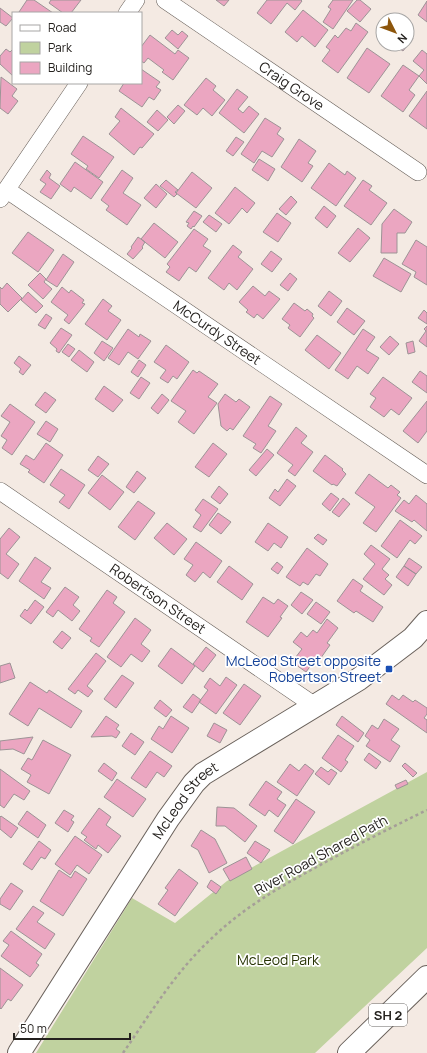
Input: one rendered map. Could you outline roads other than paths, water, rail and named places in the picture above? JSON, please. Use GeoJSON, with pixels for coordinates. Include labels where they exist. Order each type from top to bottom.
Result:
{"type":"FeatureCollection","features":[{"type":"Feature","properties":{"kind":"main road","name":"McLeod Street"},"geometry":{"type":"LineString","coordinates":[[19,1053],[168,819],[194,783],[204,774],[360,679],[412,638],[427,622]]}},
{"type":"Feature","properties":{"kind":"main road","name":"SH 2"},"geometry":{"type":"LineString","coordinates":[[349,1053],[427,977]]}},
{"type":"Feature","properties":{"kind":"main road","name":"SH 2"},"geometry":{"type":"LineString","coordinates":[[369,1053],[427,990]]}},
{"type":"Feature","properties":{"kind":"street"},"geometry":{"type":"LineString","coordinates":[[128,12],[136,0]]}},
{"type":"Feature","properties":{"kind":"street","name":"Craig Grove"},"geometry":{"type":"LineString","coordinates":[[165,0],[418,172]]}},
{"type":"Feature","properties":{"kind":"street"},"geometry":{"type":"LineString","coordinates":[[3,195],[78,84]]}},
{"type":"Feature","properties":{"kind":"street","name":"McCurdy Street"},"geometry":{"type":"LineString","coordinates":[[3,195],[427,475]]}},
{"type":"Feature","properties":{"kind":"street","name":"Robertson Street"},"geometry":{"type":"LineString","coordinates":[[0,491],[315,706]]}},
{"type":"Feature","properties":{"kind":"place","name":"McLeod Street opposite Robertson Street"},"geometry":{"type":"Point","coordinates":[389,669]}},
{"type":"Feature","properties":{"kind":"park label","name":"McLeod Park"},"geometry":{"type":"Point","coordinates":[278,960]}}]}
